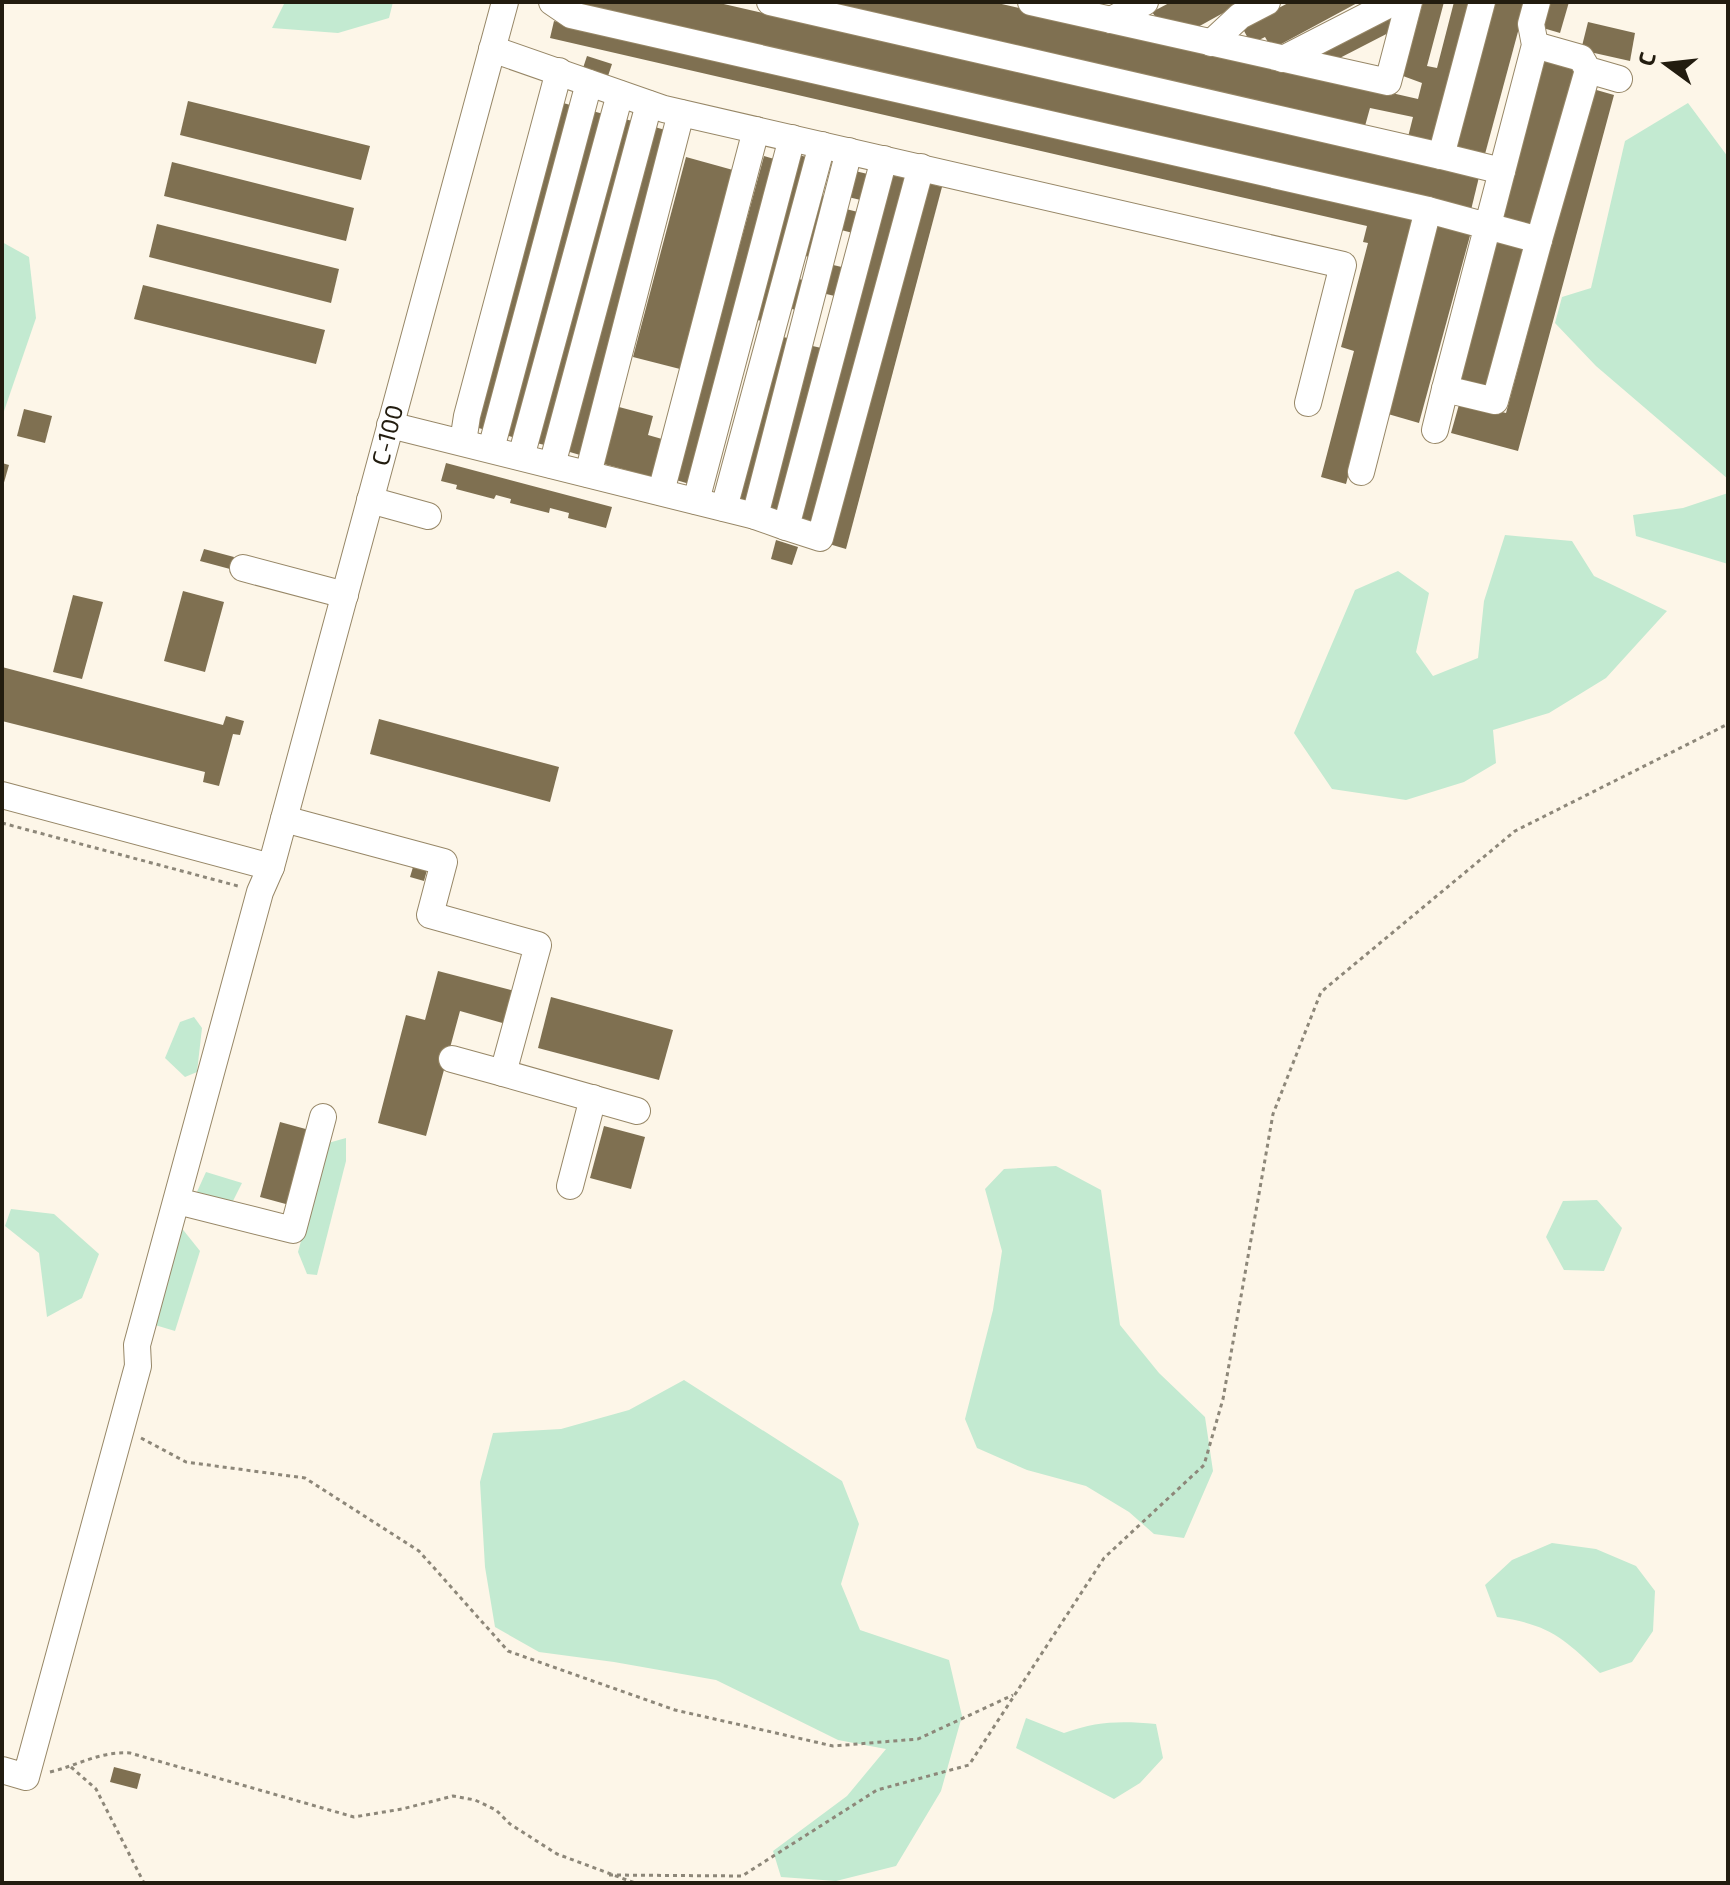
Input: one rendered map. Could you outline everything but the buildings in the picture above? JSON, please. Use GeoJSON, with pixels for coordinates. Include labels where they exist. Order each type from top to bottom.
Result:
{"type":"FeatureCollection","features":[{"type":"Feature","properties":{"kind":"street","name":"С-100"},"geometry":{"type":"LineString","coordinates":[[14,1773],[138,1366],[137,1345],[260,892],[318,728],[345,595],[505,2]]}},
{"type":"Feature","properties":{"kind":"street"},"geometry":{"type":"LineString","coordinates":[[552,2],[571,15],[1428,210],[1539,240]]}},
{"type":"Feature","properties":{"kind":"street"},"geometry":{"type":"LineString","coordinates":[[770,2],[1502,171]]}},
{"type":"Feature","properties":{"kind":"street"},"geometry":{"type":"LineString","coordinates":[[1033,2],[1388,82],[1409,2]]}},
{"type":"Feature","properties":{"kind":"street"},"geometry":{"type":"LineString","coordinates":[[1111,20],[1145,2]]}},
{"type":"Feature","properties":{"kind":"street"},"geometry":{"type":"LineString","coordinates":[[1211,43],[1240,16],[1267,2]]}},
{"type":"Feature","properties":{"kind":"street"},"geometry":{"type":"LineString","coordinates":[[1283,59],[1394,2]]}},
{"type":"Feature","properties":{"kind":"street"},"geometry":{"type":"LineString","coordinates":[[1441,156],[1482,2]]}},
{"type":"Feature","properties":{"kind":"street"},"geometry":{"type":"LineString","coordinates":[[1435,430],[1535,45],[1531,24],[1537,2]]}},
{"type":"Feature","properties":{"kind":"street"},"geometry":{"type":"LineString","coordinates":[[1535,45],[1581,58],[1588,70],[1619,79]]}},
{"type":"Feature","properties":{"kind":"street"},"geometry":{"type":"LineString","coordinates":[[492,49],[681,113],[1343,265],[1308,403]]}},
{"type":"Feature","properties":{"kind":"street"},"geometry":{"type":"LineString","coordinates":[[1445,389],[1495,401],[1588,70]]}},
{"type":"Feature","properties":{"kind":"street"},"geometry":{"type":"LineString","coordinates":[[463,442],[467,416],[559,71]]}},
{"type":"Feature","properties":{"kind":"street"},"geometry":{"type":"LineString","coordinates":[[491,449],[589,83]]}},
{"type":"Feature","properties":{"kind":"street"},"geometry":{"type":"LineString","coordinates":[[521,457],[620,94]]}},
{"type":"Feature","properties":{"kind":"street"},"geometry":{"type":"LineString","coordinates":[[552,465],[649,104]]}},
{"type":"Feature","properties":{"kind":"street"},"geometry":{"type":"LineString","coordinates":[[588,474],[681,113]]}},
{"type":"Feature","properties":{"kind":"street"},"geometry":{"type":"LineString","coordinates":[[661,492],[756,130]]}},
{"type":"Feature","properties":{"kind":"street"},"geometry":{"type":"LineString","coordinates":[[696,501],[792,138]]}},
{"type":"Feature","properties":{"kind":"street"},"geometry":{"type":"LineString","coordinates":[[724,508],[822,145]]}},
{"type":"Feature","properties":{"kind":"street"},"geometry":{"type":"LineString","coordinates":[[755,516],[849,151]]}},
{"type":"Feature","properties":{"kind":"street"},"geometry":{"type":"LineString","coordinates":[[786,527],[884,159]]}},
{"type":"Feature","properties":{"kind":"street"},"geometry":{"type":"LineString","coordinates":[[390,425],[755,516],[820,538],[921,167]]}},
{"type":"Feature","properties":{"kind":"street"},"geometry":{"type":"LineString","coordinates":[[1361,472],[1428,210]]}},
{"type":"Feature","properties":{"kind":"street"},"geometry":{"type":"LineString","coordinates":[[370,500],[428,516]]}},
{"type":"Feature","properties":{"kind":"street"},"geometry":{"type":"LineString","coordinates":[[243,568],[345,595]]}},
{"type":"Feature","properties":{"kind":"street"},"geometry":{"type":"LineString","coordinates":[[2,795],[271,867]]}},
{"type":"Feature","properties":{"kind":"street"},"geometry":{"type":"LineString","coordinates":[[284,819],[444,862],[430,915],[538,945],[503,1073]]}},
{"type":"Feature","properties":{"kind":"street"},"geometry":{"type":"LineString","coordinates":[[452,1059],[637,1111]]}},
{"type":"Feature","properties":{"kind":"street"},"geometry":{"type":"LineString","coordinates":[[570,1186],[593,1098]]}},
{"type":"Feature","properties":{"kind":"street"},"geometry":{"type":"LineString","coordinates":[[177,1201],[293,1230],[323,1117]]}},
{"type":"Feature","properties":{"kind":"path"},"geometry":{"type":"LineString","coordinates":[[609,1875],[742,1876],[877,1790],[969,1765],[1104,1558],[1204,1465],[1223,1399],[1273,1114],[1321,992],[1515,831],[1728,724]]}},
{"type":"Feature","properties":{"kind":"path"},"geometry":{"type":"LineString","coordinates":[[2,823],[260,892]]}},
{"type":"Feature","properties":{"kind":"path"},"geometry":{"type":"LineString","coordinates":[[123,1419],[133,1434],[186,1462],[305,1478],[419,1551],[508,1651],[675,1710],[833,1746],[918,1739],[1016,1694]]}},
{"type":"Feature","properties":{"kind":"path"},"geometry":{"type":"LineString","coordinates":[[14,1773],[71,1767],[110,1752],[130,1753],[354,1817],[453,1796],[475,1800],[496,1810],[510,1824],[557,1854],[635,1883]]}},
{"type":"Feature","properties":{"kind":"path"},"geometry":{"type":"LineString","coordinates":[[71,1767],[96,1789],[144,1883]]}},
{"type":"Feature","properties":{"kind":"green space"},"geometry":{"type":"Polygon","coordinates":[[[285,2],[393,2],[389,18],[338,33],[272,28],[285,2]]]}},
{"type":"Feature","properties":{"kind":"green space"},"geometry":{"type":"Polygon","coordinates":[[[1688,103],[1728,157],[1728,479],[1596,366],[1555,323],[1562,297],[1591,288],[1625,141],[1688,103]]]}},
{"type":"Feature","properties":{"kind":"green space"},"geometry":{"type":"Polygon","coordinates":[[[2,242],[29,257],[36,318],[2,417],[2,242]]]}},
{"type":"Feature","properties":{"kind":"green space"},"geometry":{"type":"Polygon","coordinates":[[[1728,493],[1728,564],[1636,536],[1633,515],[1683,508],[1728,493]]]}},
{"type":"Feature","properties":{"kind":"green space"},"geometry":{"type":"Polygon","coordinates":[[[1505,535],[1572,541],[1594,576],[1667,611],[1606,678],[1549,713],[1493,730],[1496,763],[1464,782],[1406,800],[1332,789],[1294,733],[1355,590],[1398,571],[1429,593],[1416,652],[1433,676],[1478,658],[1484,601],[1505,535]]]}},
{"type":"Feature","properties":{"kind":"green space"},"geometry":{"type":"Polygon","coordinates":[[[194,1017],[202,1028],[197,1072],[185,1077],[165,1058],[180,1022],[194,1017]]]}},
{"type":"Feature","properties":{"kind":"green space"},"geometry":{"type":"Polygon","coordinates":[[[346,1138],[346,1161],[317,1275],[307,1274],[298,1252],[328,1143],[346,1138]]]}},
{"type":"Feature","properties":{"kind":"green space"},"geometry":{"type":"Polygon","coordinates":[[[1056,1166],[1101,1190],[1120,1325],[1159,1373],[1205,1417],[1213,1471],[1184,1538],[1154,1534],[1129,1512],[1086,1486],[1027,1470],[977,1448],[965,1419],[993,1310],[1002,1251],[985,1189],[1004,1169],[1056,1166]]]}},
{"type":"Feature","properties":{"kind":"green space"},"geometry":{"type":"Polygon","coordinates":[[[206,1172],[242,1183],[233,1201],[222,1203],[196,1194],[206,1172]]]}},
{"type":"Feature","properties":{"kind":"green space"},"geometry":{"type":"Polygon","coordinates":[[[1597,1200],[1622,1228],[1604,1271],[1564,1270],[1546,1237],[1563,1201],[1597,1200]]]}},
{"type":"Feature","properties":{"kind":"green space"},"geometry":{"type":"Polygon","coordinates":[[[11,1209],[54,1214],[99,1254],[82,1298],[47,1317],[39,1253],[5,1226],[11,1209]]]}},
{"type":"Feature","properties":{"kind":"green space"},"geometry":{"type":"Polygon","coordinates":[[[180,1226],[200,1251],[175,1331],[155,1325],[180,1226]]]}},
{"type":"Feature","properties":{"kind":"green space"},"geometry":{"type":"Polygon","coordinates":[[[684,1380],[842,1481],[859,1524],[841,1584],[860,1630],[949,1660],[962,1716],[941,1791],[896,1866],[836,1881],[781,1877],[773,1851],[847,1796],[886,1749],[838,1740],[716,1680],[539,1652],[495,1627],[485,1567],[480,1482],[493,1433],[561,1429],[629,1410],[684,1380]]]}},
{"type":"Feature","properties":{"kind":"green space"},"geometry":{"type":"Polygon","coordinates":[[[1552,1543],[1596,1549],[1636,1566],[1655,1591],[1653,1631],[1632,1662],[1600,1673],[1554,1634],[1530,1624],[1497,1617],[1485,1585],[1512,1560],[1552,1543]]]}},
{"type":"Feature","properties":{"kind":"green space"},"geometry":{"type":"Polygon","coordinates":[[[1026,1718],[1064,1733],[1109,1723],[1156,1724],[1163,1758],[1140,1783],[1114,1799],[1016,1748],[1026,1718]]]}}]}
